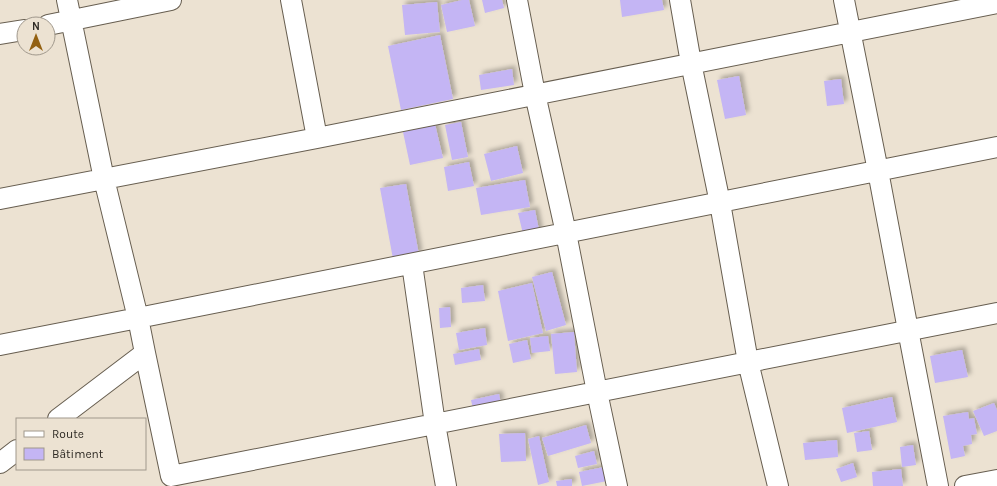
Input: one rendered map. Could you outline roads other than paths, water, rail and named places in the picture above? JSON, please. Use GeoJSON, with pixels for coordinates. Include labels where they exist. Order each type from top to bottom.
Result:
{"type":"FeatureCollection","features":[{"type":"Feature","properties":{"kind":"street"},"geometry":{"type":"LineString","coordinates":[[67,0],[104,178],[138,318],[171,476],[997,313]]}},
{"type":"Feature","properties":{"kind":"street"},"geometry":{"type":"LineString","coordinates":[[56,23],[170,0]]}},
{"type":"Feature","properties":{"kind":"street"},"geometry":{"type":"LineString","coordinates":[[291,0],[317,138]]}},
{"type":"Feature","properties":{"kind":"street"},"geometry":{"type":"LineString","coordinates":[[517,0],[535,94],[566,233],[617,486]]}},
{"type":"Feature","properties":{"kind":"street"},"geometry":{"type":"LineString","coordinates":[[680,0],[691,63],[720,203],[748,362],[778,486]]}},
{"type":"Feature","properties":{"kind":"street"},"geometry":{"type":"LineString","coordinates":[[844,0],[938,486]]}},
{"type":"Feature","properties":{"kind":"street"},"geometry":{"type":"LineString","coordinates":[[0,199],[317,138],[997,3]]}},
{"type":"Feature","properties":{"kind":"street"},"geometry":{"type":"LineString","coordinates":[[0,34],[16,31]]}},
{"type":"Feature","properties":{"kind":"street"},"geometry":{"type":"LineString","coordinates":[[0,345],[997,148]]}},
{"type":"Feature","properties":{"kind":"street"},"geometry":{"type":"LineString","coordinates":[[412,264],[435,424],[446,486]]}},
{"type":"Feature","properties":{"kind":"street"},"geometry":{"type":"LineString","coordinates":[[59,418],[145,353]]}},
{"type":"Feature","properties":{"kind":"street"},"geometry":{"type":"LineString","coordinates":[[0,463],[16,451]]}},
{"type":"Feature","properties":{"kind":"street"},"geometry":{"type":"LineString","coordinates":[[964,486],[997,480]]}}]}
